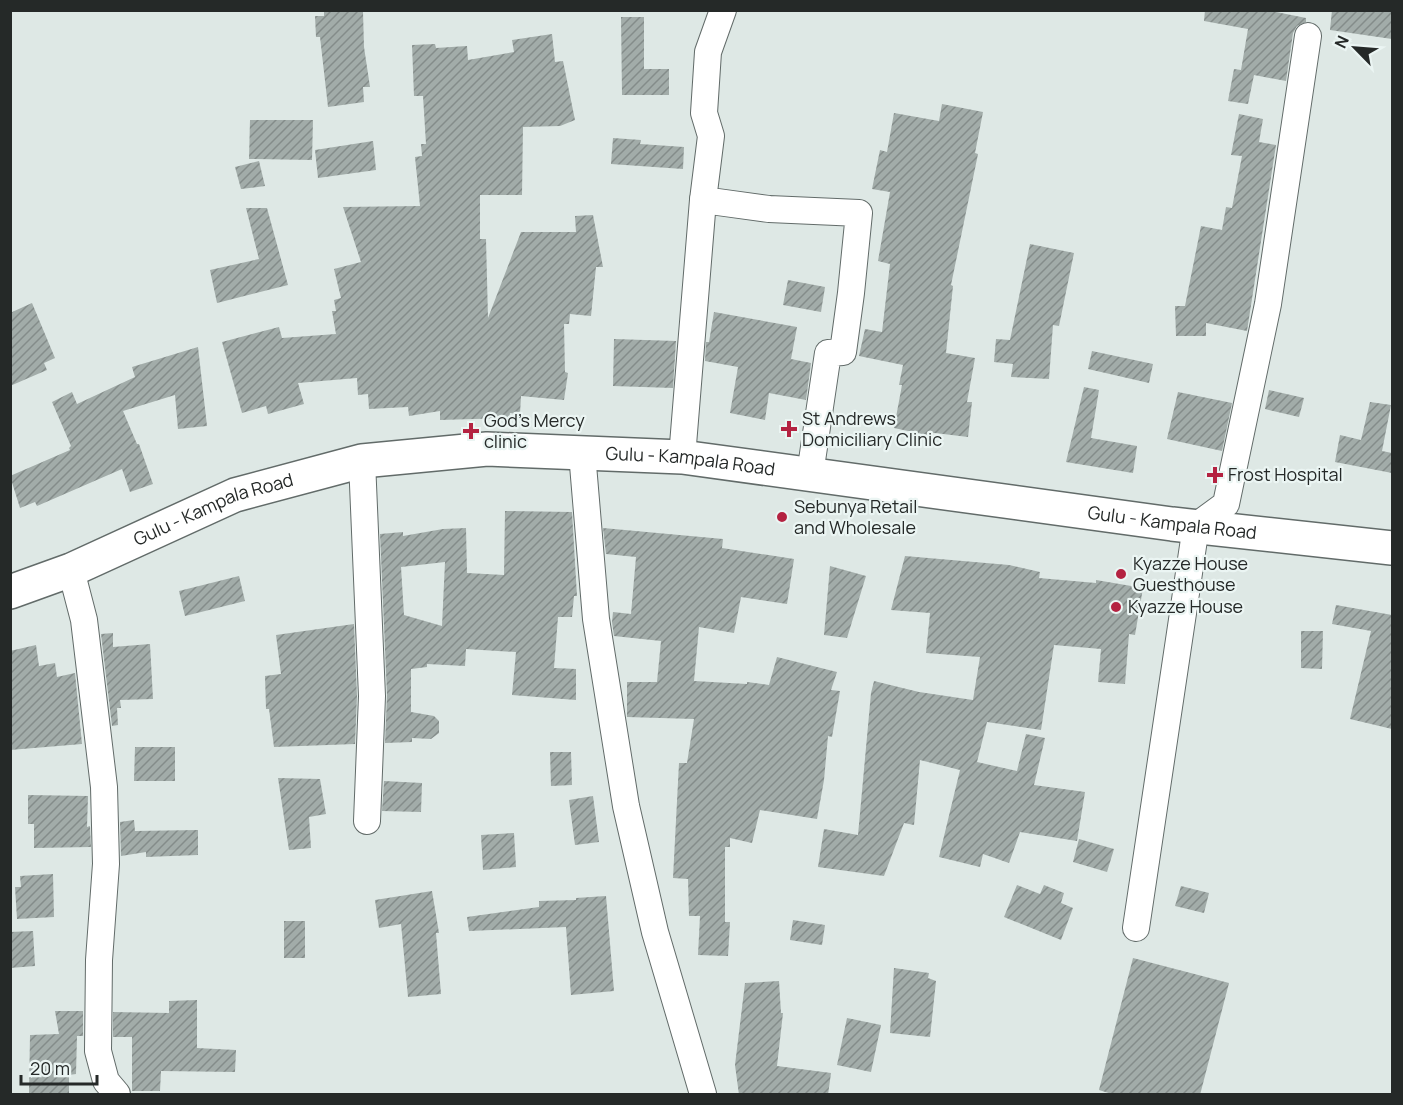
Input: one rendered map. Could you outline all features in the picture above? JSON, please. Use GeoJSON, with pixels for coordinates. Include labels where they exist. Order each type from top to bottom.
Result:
{"type":"FeatureCollection","features":[{"type":"Feature","properties":{"kind":"main road","name":"Gulu - Kampala Road"},"geometry":{"type":"LineString","coordinates":[[10,592],[71,570],[235,495],[362,461],[487,449],[682,458],[1196,526],[1392,548]]}},
{"type":"Feature","properties":{"kind":"street"},"geometry":{"type":"LineString","coordinates":[[682,458],[703,200],[711,136],[704,113],[708,52],[723,10]]}},
{"type":"Feature","properties":{"kind":"street"},"geometry":{"type":"LineString","coordinates":[[1136,928],[1196,526],[1226,504],[1268,304],[1308,36]]}},
{"type":"Feature","properties":{"kind":"street"},"geometry":{"type":"LineString","coordinates":[[703,200],[769,209],[859,213],[843,352],[828,353],[810,474]]}},
{"type":"Feature","properties":{"kind":"street"},"geometry":{"type":"LineString","coordinates":[[582,453],[596,618],[626,806],[655,932],[703,1095]]}},
{"type":"Feature","properties":{"kind":"street"},"geometry":{"type":"LineString","coordinates":[[362,461],[372,696],[367,821]]}},
{"type":"Feature","properties":{"kind":"street"},"geometry":{"type":"LineString","coordinates":[[71,570],[84,620],[104,788],[106,864],[99,960],[98,1051],[106,1081],[117,1095]]}},
{"type":"Feature","properties":{"kind":"building"},"geometry":{"type":"Polygon","coordinates":[[[324,10],[363,12],[364,47],[370,87],[363,87],[364,102],[328,107],[320,37],[316,37],[315,16],[324,16],[324,10]]]}},
{"type":"Feature","properties":{"kind":"building"},"geometry":{"type":"Polygon","coordinates":[[[1205,10],[1266,10],[1306,18],[1306,22],[1297,26],[1293,33],[1286,81],[1254,75],[1248,104],[1228,101],[1234,69],[1241,70],[1248,29],[1204,21],[1205,10]]]}},
{"type":"Feature","properties":{"kind":"building"},"geometry":{"type":"Polygon","coordinates":[[[1332,10],[1392,10],[1392,39],[1330,30],[1332,10]]]}},
{"type":"Feature","properties":{"kind":"building"},"geometry":{"type":"Polygon","coordinates":[[[621,17],[644,17],[644,69],[669,69],[669,95],[622,95],[621,17]]]}},
{"type":"Feature","properties":{"kind":"building"},"geometry":{"type":"Polygon","coordinates":[[[552,34],[555,62],[563,61],[575,120],[560,126],[523,127],[522,195],[480,195],[480,239],[486,239],[488,318],[521,232],[576,232],[575,216],[593,215],[603,267],[596,267],[591,316],[570,314],[569,324],[564,324],[565,372],[568,373],[564,400],[521,396],[520,414],[510,413],[509,418],[440,420],[440,411],[409,416],[408,407],[369,409],[368,394],[358,395],[357,378],[298,383],[304,404],[268,414],[266,406],[242,413],[222,342],[279,327],[282,338],[336,334],[332,311],[336,311],[334,300],[341,298],[334,269],[361,262],[343,207],[420,206],[415,157],[422,156],[421,144],[426,144],[423,96],[414,96],[412,45],[435,44],[436,48],[467,46],[468,60],[514,52],[512,40],[552,34]]]}},
{"type":"Feature","properties":{"kind":"building"},"geometry":{"type":"Polygon","coordinates":[[[942,104],[983,112],[975,153],[978,154],[951,285],[953,286],[946,353],[975,358],[967,402],[972,402],[968,437],[927,432],[927,435],[894,428],[902,385],[899,385],[903,365],[859,356],[865,329],[882,332],[890,264],[878,261],[890,192],[872,189],[880,150],[887,152],[894,113],[939,121],[942,104]]]}},
{"type":"Feature","properties":{"kind":"building"},"geometry":{"type":"Polygon","coordinates":[[[1239,114],[1263,119],[1259,142],[1276,145],[1247,331],[1206,323],[1206,336],[1176,336],[1175,306],[1185,306],[1201,226],[1222,230],[1226,207],[1232,208],[1242,156],[1231,155],[1239,114]]]}},
{"type":"Feature","properties":{"kind":"building"},"geometry":{"type":"Polygon","coordinates":[[[250,120],[313,120],[312,160],[249,159],[250,120]]]}},
{"type":"Feature","properties":{"kind":"building"},"geometry":{"type":"Polygon","coordinates":[[[613,138],[641,140],[640,144],[684,147],[683,169],[611,164],[613,138]]]}},
{"type":"Feature","properties":{"kind":"building"},"geometry":{"type":"Polygon","coordinates":[[[373,141],[376,170],[318,178],[315,150],[373,141]]]}},
{"type":"Feature","properties":{"kind":"building"},"geometry":{"type":"Polygon","coordinates":[[[259,161],[265,186],[241,189],[235,167],[259,161]]]}},
{"type":"Feature","properties":{"kind":"building"},"geometry":{"type":"Polygon","coordinates":[[[246,208],[267,208],[288,285],[217,303],[210,270],[259,259],[246,208]]]}},
{"type":"Feature","properties":{"kind":"building"},"geometry":{"type":"Polygon","coordinates":[[[1030,244],[1074,253],[1059,326],[1053,325],[1049,379],[1011,377],[1013,364],[994,362],[996,339],[1010,340],[1030,244]]]}},
{"type":"Feature","properties":{"kind":"building"},"geometry":{"type":"Polygon","coordinates":[[[788,280],[825,287],[821,312],[783,305],[788,280]]]}},
{"type":"Feature","properties":{"kind":"building"},"geometry":{"type":"Polygon","coordinates":[[[32,303],[55,358],[44,363],[47,370],[10,386],[10,313],[32,303]]]}},
{"type":"Feature","properties":{"kind":"building"},"geometry":{"type":"Polygon","coordinates":[[[714,312],[797,327],[791,359],[811,363],[806,400],[769,393],[765,420],[730,413],[738,367],[705,361],[706,342],[709,342],[714,312]]]}},
{"type":"Feature","properties":{"kind":"building"},"geometry":{"type":"Polygon","coordinates":[[[614,339],[676,341],[673,388],[613,386],[614,339]]]}},
{"type":"Feature","properties":{"kind":"building"},"geometry":{"type":"Polygon","coordinates":[[[198,347],[207,426],[178,429],[175,395],[123,411],[139,444],[153,484],[130,492],[122,469],[37,506],[35,502],[20,508],[10,476],[70,450],[71,446],[52,402],[72,392],[77,404],[135,377],[132,367],[198,347]]]}},
{"type":"Feature","properties":{"kind":"building"},"geometry":{"type":"Polygon","coordinates":[[[1092,351],[1153,364],[1149,383],[1088,369],[1092,351]]]}},
{"type":"Feature","properties":{"kind":"building"},"geometry":{"type":"Polygon","coordinates":[[[1084,387],[1099,390],[1091,438],[1137,446],[1133,473],[1066,462],[1084,387]]]}},
{"type":"Feature","properties":{"kind":"building"},"geometry":{"type":"Polygon","coordinates":[[[1269,390],[1304,398],[1299,417],[1265,409],[1269,390]]]}},
{"type":"Feature","properties":{"kind":"building"},"geometry":{"type":"Polygon","coordinates":[[[1178,392],[1232,403],[1222,451],[1167,439],[1178,392]]]}},
{"type":"Feature","properties":{"kind":"building"},"geometry":{"type":"Polygon","coordinates":[[[1370,402],[1391,405],[1382,451],[1392,453],[1392,473],[1335,462],[1340,435],[1361,440],[1370,402]]]}},
{"type":"Feature","properties":{"kind":"building"},"geometry":{"type":"Polygon","coordinates":[[[505,511],[572,512],[577,596],[574,596],[572,617],[558,617],[554,668],[576,669],[576,700],[512,695],[516,652],[466,649],[465,666],[427,664],[427,667],[411,669],[411,712],[434,716],[439,721],[439,733],[431,739],[412,738],[412,742],[385,743],[387,695],[380,534],[403,532],[403,536],[443,529],[466,528],[467,573],[504,575],[505,511]],[[445,562],[401,567],[404,615],[442,626],[445,562]]]}},
{"type":"Feature","properties":{"kind":"building"},"geometry":{"type":"Polygon","coordinates":[[[603,528],[723,539],[722,548],[794,559],[787,604],[741,597],[734,633],[699,627],[694,681],[747,684],[747,682],[769,685],[777,657],[837,672],[831,690],[840,691],[832,737],[828,736],[824,780],[817,819],[760,810],[752,843],[730,838],[730,847],[725,847],[725,922],[730,922],[728,956],[698,955],[700,916],[689,916],[688,879],[673,878],[679,763],[687,763],[694,719],[627,717],[627,682],[657,682],[661,641],[614,636],[613,612],[631,614],[636,557],[606,554],[603,528]]]}},
{"type":"Feature","properties":{"kind":"building"},"geometry":{"type":"Polygon","coordinates":[[[905,556],[1009,565],[1040,572],[1039,578],[1096,583],[1096,580],[1143,588],[1135,635],[1129,634],[1125,684],[1098,682],[1101,649],[1054,645],[1041,730],[987,722],[977,762],[1017,771],[1026,734],[1045,738],[1034,785],[1085,792],[1077,841],[1020,832],[1009,863],[983,854],[980,867],[939,857],[960,770],[920,760],[914,825],[904,823],[884,876],[818,867],[824,829],[858,835],[874,681],[919,692],[973,700],[980,657],[926,653],[930,613],[891,610],[905,556]]]}},
{"type":"Feature","properties":{"kind":"building"},"geometry":{"type":"Polygon","coordinates":[[[830,566],[866,576],[847,638],[824,635],[830,566]]]}},
{"type":"Feature","properties":{"kind":"building"},"geometry":{"type":"Polygon","coordinates":[[[239,576],[245,601],[185,616],[179,591],[239,576]]]}},
{"type":"Feature","properties":{"kind":"building"},"geometry":{"type":"Polygon","coordinates":[[[1336,605],[1392,615],[1392,729],[1350,719],[1371,631],[1332,624],[1336,605]]]}},
{"type":"Feature","properties":{"kind":"building"},"geometry":{"type":"Polygon","coordinates":[[[354,624],[357,696],[355,744],[274,747],[269,709],[266,709],[265,676],[281,674],[276,635],[354,624]]]}},
{"type":"Feature","properties":{"kind":"building"},"geometry":{"type":"Polygon","coordinates":[[[1301,631],[1323,631],[1322,669],[1301,668],[1301,631]]]}},
{"type":"Feature","properties":{"kind":"building"},"geometry":{"type":"Polygon","coordinates":[[[113,633],[113,647],[150,644],[153,699],[120,700],[121,708],[117,708],[118,725],[112,726],[101,634],[113,633]]]}},
{"type":"Feature","properties":{"kind":"building"},"geometry":{"type":"Polygon","coordinates":[[[36,645],[39,666],[55,663],[57,677],[75,673],[82,744],[10,750],[10,651],[36,645]]]}},
{"type":"Feature","properties":{"kind":"building"},"geometry":{"type":"Polygon","coordinates":[[[135,747],[175,747],[175,781],[134,781],[135,747]]]}},
{"type":"Feature","properties":{"kind":"building"},"geometry":{"type":"Polygon","coordinates":[[[550,752],[571,752],[572,785],[551,786],[550,752]]]}},
{"type":"Feature","properties":{"kind":"building"},"geometry":{"type":"Polygon","coordinates":[[[278,778],[320,779],[326,814],[309,817],[311,848],[289,850],[278,778]]]}},
{"type":"Feature","properties":{"kind":"building"},"geometry":{"type":"Polygon","coordinates":[[[384,781],[422,783],[421,812],[382,811],[384,781]]]}},
{"type":"Feature","properties":{"kind":"building"},"geometry":{"type":"Polygon","coordinates":[[[28,795],[88,796],[87,827],[90,826],[91,847],[34,848],[34,824],[28,824],[28,795]]]}},
{"type":"Feature","properties":{"kind":"building"},"geometry":{"type":"Polygon","coordinates":[[[593,796],[599,842],[575,845],[569,800],[593,796]]]}},
{"type":"Feature","properties":{"kind":"building"},"geometry":{"type":"Polygon","coordinates":[[[134,820],[135,831],[198,830],[198,855],[146,857],[146,852],[121,856],[120,822],[134,820]]]}},
{"type":"Feature","properties":{"kind":"building"},"geometry":{"type":"Polygon","coordinates":[[[514,833],[516,867],[483,870],[481,835],[514,833]]]}},
{"type":"Feature","properties":{"kind":"building"},"geometry":{"type":"Polygon","coordinates":[[[1079,839],[1114,849],[1107,872],[1073,862],[1079,839]]]}},
{"type":"Feature","properties":{"kind":"building"},"geometry":{"type":"Polygon","coordinates":[[[53,874],[54,917],[17,919],[15,887],[21,887],[20,876],[53,874]]]}},
{"type":"Feature","properties":{"kind":"building"},"geometry":{"type":"Polygon","coordinates":[[[1017,885],[1040,894],[1044,885],[1064,893],[1061,903],[1073,908],[1061,940],[1004,917],[1017,885]]]}},
{"type":"Feature","properties":{"kind":"building"},"geometry":{"type":"Polygon","coordinates":[[[1181,886],[1209,893],[1204,913],[1175,906],[1181,886]]]}},
{"type":"Feature","properties":{"kind":"building"},"geometry":{"type":"Polygon","coordinates":[[[432,891],[439,933],[436,933],[441,994],[408,997],[401,924],[379,928],[375,900],[432,891]]]}},
{"type":"Feature","properties":{"kind":"building"},"geometry":{"type":"Polygon","coordinates":[[[606,896],[614,991],[571,995],[566,927],[469,931],[467,917],[539,907],[539,901],[606,896]]]}},
{"type":"Feature","properties":{"kind":"building"},"geometry":{"type":"Polygon","coordinates":[[[793,920],[825,925],[822,945],[790,940],[793,920]]]}},
{"type":"Feature","properties":{"kind":"building"},"geometry":{"type":"Polygon","coordinates":[[[284,921],[305,921],[305,958],[284,958],[284,921]]]}},
{"type":"Feature","properties":{"kind":"building"},"geometry":{"type":"Polygon","coordinates":[[[33,931],[35,966],[10,968],[10,932],[33,931]]]}},
{"type":"Feature","properties":{"kind":"building"},"geometry":{"type":"Polygon","coordinates":[[[1133,958],[1229,983],[1200,1095],[1115,1095],[1099,1090],[1133,958]]]}},
{"type":"Feature","properties":{"kind":"building"},"geometry":{"type":"Polygon","coordinates":[[[894,968],[929,973],[928,978],[936,981],[930,1037],[890,1033],[894,968]]]}},
{"type":"Feature","properties":{"kind":"building"},"geometry":{"type":"Polygon","coordinates":[[[779,981],[781,1013],[783,1013],[777,1066],[831,1073],[828,1095],[739,1095],[735,1065],[745,983],[779,981]]]}},
{"type":"Feature","properties":{"kind":"building"},"geometry":{"type":"Polygon","coordinates":[[[197,1000],[197,1048],[236,1050],[235,1072],[161,1071],[160,1091],[132,1091],[132,1037],[113,1037],[113,1012],[169,1013],[169,1001],[197,1000]]]}},
{"type":"Feature","properties":{"kind":"building"},"geometry":{"type":"Polygon","coordinates":[[[55,1011],[83,1011],[83,1036],[77,1036],[76,1074],[69,1075],[69,1093],[29,1093],[30,1035],[59,1034],[55,1011]]]}},
{"type":"Feature","properties":{"kind":"building"},"geometry":{"type":"Polygon","coordinates":[[[847,1018],[881,1025],[871,1072],[837,1065],[847,1018]]]}},
{"type":"Feature","properties":{"kind":"place","name":"St Andrews Domiciliary Clinic"},"geometry":{"type":"Point","coordinates":[789,429]}},
{"type":"Feature","properties":{"kind":"place","name":"God's Mercy clinic"},"geometry":{"type":"Point","coordinates":[471,431]}},
{"type":"Feature","properties":{"kind":"place","name":"Frost Hospital"},"geometry":{"type":"Point","coordinates":[1215,475]}},
{"type":"Feature","properties":{"kind":"place","name":"Sebunya Retail and Wholesale"},"geometry":{"type":"Point","coordinates":[782,517]}},
{"type":"Feature","properties":{"kind":"place","name":"Kyazze House Guesthouse"},"geometry":{"type":"Point","coordinates":[1121,574]}},
{"type":"Feature","properties":{"kind":"place","name":"Kyazze House"},"geometry":{"type":"Point","coordinates":[1116,607]}}]}
